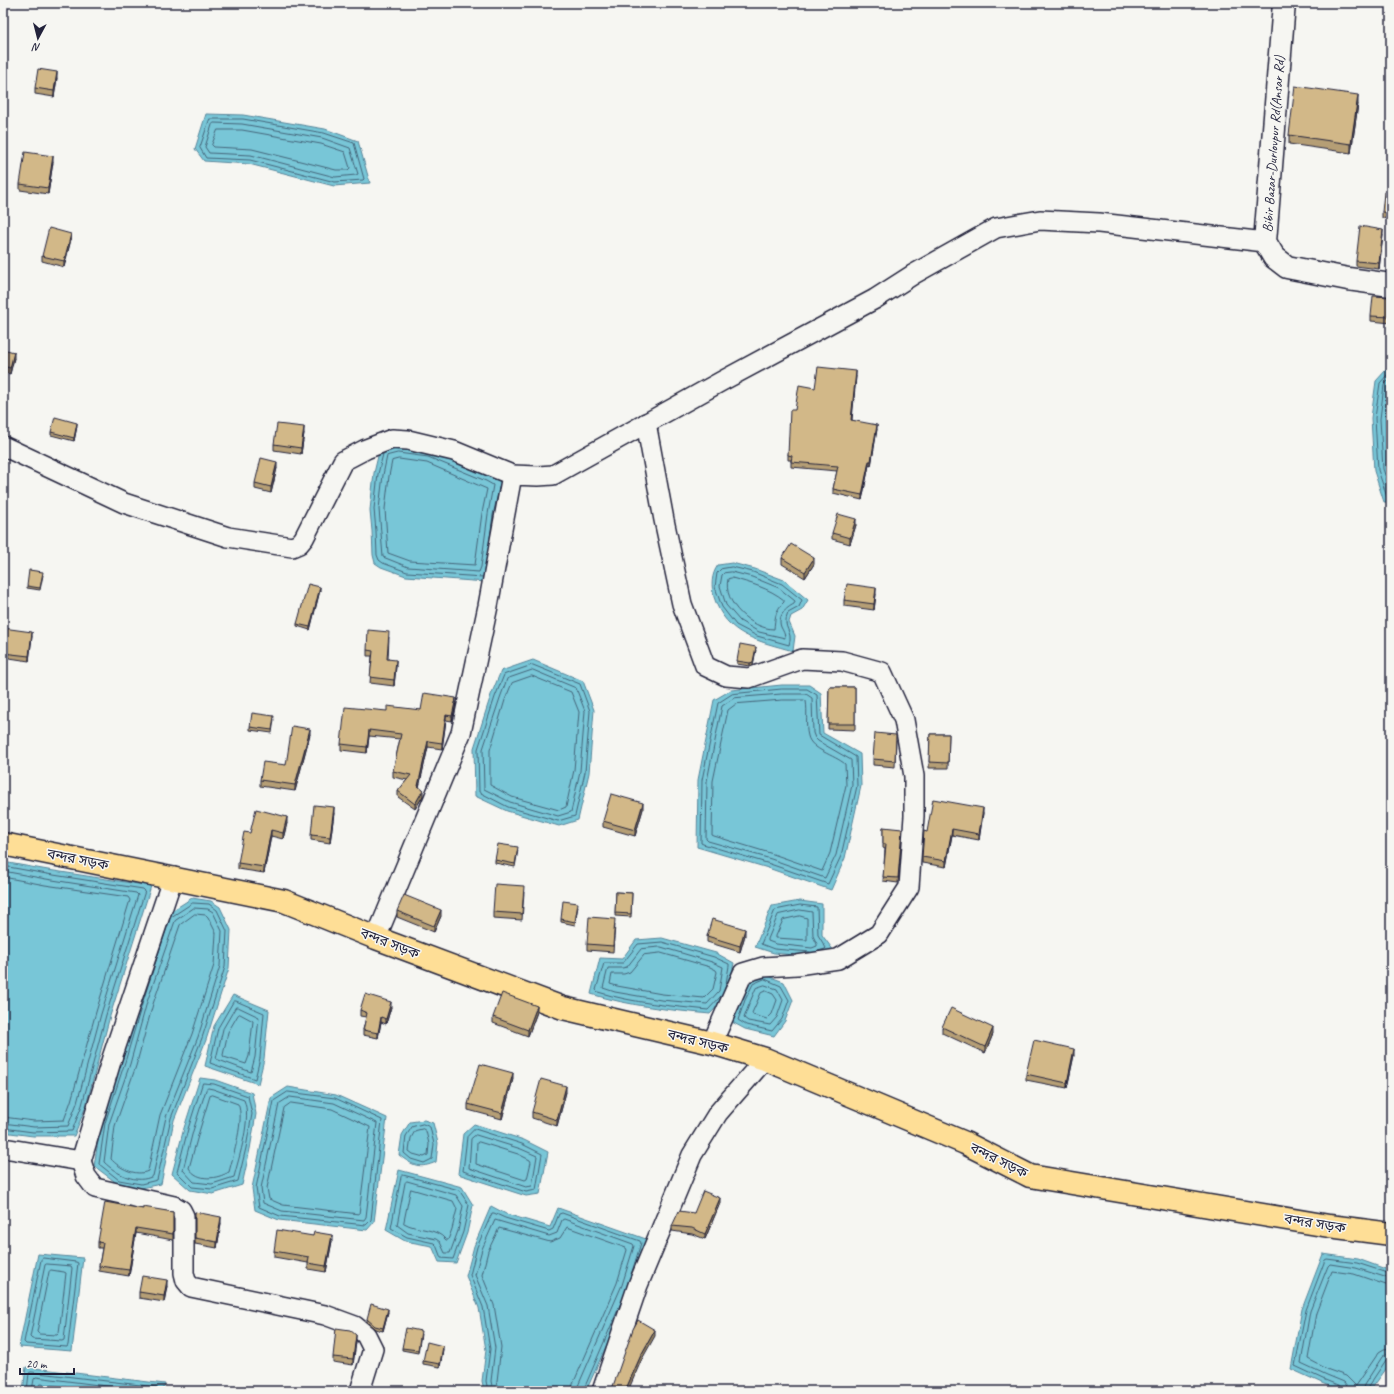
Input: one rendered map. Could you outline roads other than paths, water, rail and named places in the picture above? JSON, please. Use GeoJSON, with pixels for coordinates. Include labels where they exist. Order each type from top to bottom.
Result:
{"type":"FeatureCollection","features":[{"type":"Feature","properties":{"kind":"highway","name":"বন্দর সড়ক"},"geometry":{"type":"LineString","coordinates":[[3,844],[284,901],[376,938],[563,1008],[712,1043],[765,1059],[965,1143],[1030,1176],[1329,1226],[1391,1234]]}},
{"type":"Feature","properties":{"kind":"street","name":"Bibir Bazar-Durlovpur Rd(Ansar Rd)"},"geometry":{"type":"LineString","coordinates":[[1284,3],[1265,242],[1274,257],[1287,267],[1348,279],[1391,285]]}},
{"type":"Feature","properties":{"kind":"street"},"geometry":{"type":"LineString","coordinates":[[3,446],[124,503],[228,537],[292,547],[299,544],[304,538],[343,461],[366,449],[392,439],[408,440],[454,451],[512,475],[553,475],[722,380],[875,299],[914,274],[996,228],[1040,220],[1099,223],[1265,242]]}},
{"type":"Feature","properties":{"kind":"street"},"geometry":{"type":"LineString","coordinates":[[646,423],[664,520],[682,604],[705,666],[726,676],[749,678],[802,659],[842,661],[882,672],[904,720],[914,776],[914,816],[909,887],[879,934],[838,959],[797,965],[763,967],[743,973],[712,1043]]}},
{"type":"Feature","properties":{"kind":"street"},"geometry":{"type":"LineString","coordinates":[[376,938],[462,733],[488,606],[512,475]]}},
{"type":"Feature","properties":{"kind":"street"},"geometry":{"type":"LineString","coordinates":[[173,878],[112,1058],[81,1161],[86,1176],[95,1188],[174,1206],[181,1210],[184,1216],[184,1273],[186,1281],[191,1287],[325,1315],[355,1326],[366,1335],[373,1349],[360,1391]]}},
{"type":"Feature","properties":{"kind":"street"},"geometry":{"type":"LineString","coordinates":[[602,1391],[638,1285],[692,1155],[718,1112],[765,1059]]}},
{"type":"Feature","properties":{"kind":"street"},"geometry":{"type":"LineString","coordinates":[[3,1149],[81,1161]]}},
{"type":"Feature","properties":{"kind":"water"},"geometry":{"type":"Polygon","coordinates":[[[206,114],[243,115],[325,129],[358,141],[370,183],[334,186],[249,164],[204,161],[195,149],[206,114]]]}},
{"type":"Feature","properties":{"kind":"water"},"geometry":{"type":"Polygon","coordinates":[[[1391,369],[1391,502],[1384,502],[1374,471],[1371,418],[1376,381],[1386,370],[1391,369]]]}},
{"type":"Feature","properties":{"kind":"water"},"geometry":{"type":"Polygon","coordinates":[[[385,446],[430,448],[503,480],[486,582],[406,576],[381,567],[375,563],[373,555],[370,510],[374,473],[379,452],[385,446]]]}},
{"type":"Feature","properties":{"kind":"water"},"geometry":{"type":"Polygon","coordinates":[[[732,563],[755,569],[784,580],[808,600],[802,610],[791,616],[789,622],[795,636],[793,651],[756,640],[745,635],[735,629],[719,610],[712,589],[714,573],[718,565],[732,563]]]}},
{"type":"Feature","properties":{"kind":"water"},"geometry":{"type":"Polygon","coordinates":[[[533,660],[583,681],[594,710],[589,773],[578,820],[559,826],[507,811],[475,796],[474,748],[491,695],[501,671],[533,660]]]}},
{"type":"Feature","properties":{"kind":"water"},"geometry":{"type":"Polygon","coordinates":[[[782,685],[809,685],[821,693],[823,733],[860,754],[861,786],[845,858],[831,890],[768,868],[697,847],[698,780],[714,700],[731,690],[782,685]]]}},
{"type":"Feature","properties":{"kind":"water"},"geometry":{"type":"Polygon","coordinates":[[[3,862],[151,886],[110,1016],[86,1106],[74,1136],[33,1136],[3,1132],[3,862]]]}},
{"type":"Feature","properties":{"kind":"water"},"geometry":{"type":"Polygon","coordinates":[[[192,898],[211,901],[220,907],[231,930],[229,968],[206,1040],[174,1120],[161,1184],[141,1188],[118,1184],[94,1166],[101,1123],[167,914],[192,898]]]}},
{"type":"Feature","properties":{"kind":"water"},"geometry":{"type":"Polygon","coordinates":[[[800,901],[822,904],[822,935],[834,951],[813,957],[774,953],[755,947],[772,906],[800,901]]]}},
{"type":"Feature","properties":{"kind":"water"},"geometry":{"type":"Polygon","coordinates":[[[662,938],[716,953],[734,963],[727,996],[710,1014],[635,1005],[591,994],[600,958],[622,959],[636,940],[662,938]]]}},
{"type":"Feature","properties":{"kind":"water"},"geometry":{"type":"Polygon","coordinates":[[[765,975],[784,982],[793,1000],[785,1021],[774,1036],[745,1029],[732,1022],[741,998],[750,981],[765,975]]]}},
{"type":"Feature","properties":{"kind":"water"},"geometry":{"type":"Polygon","coordinates":[[[233,995],[269,1010],[264,1059],[258,1084],[205,1066],[214,1026],[233,995]]]}},
{"type":"Feature","properties":{"kind":"water"},"geometry":{"type":"Polygon","coordinates":[[[200,1078],[215,1080],[252,1093],[256,1114],[242,1185],[213,1194],[190,1190],[172,1174],[184,1128],[200,1078]]]}},
{"type":"Feature","properties":{"kind":"water"},"geometry":{"type":"Polygon","coordinates":[[[288,1087],[336,1095],[387,1118],[374,1222],[367,1230],[279,1220],[255,1210],[252,1188],[271,1098],[288,1087]]]}},
{"type":"Feature","properties":{"kind":"water"},"geometry":{"type":"Polygon","coordinates":[[[424,1120],[433,1123],[438,1143],[436,1162],[421,1166],[408,1162],[399,1155],[402,1135],[410,1122],[424,1120]]]}},
{"type":"Feature","properties":{"kind":"water"},"geometry":{"type":"Polygon","coordinates":[[[474,1124],[524,1140],[548,1152],[540,1194],[526,1196],[458,1174],[463,1134],[474,1124]]]}},
{"type":"Feature","properties":{"kind":"water"},"geometry":{"type":"Polygon","coordinates":[[[399,1170],[462,1187],[473,1205],[467,1233],[456,1263],[439,1262],[432,1246],[405,1241],[386,1230],[399,1170]]]}},
{"type":"Feature","properties":{"kind":"water"},"geometry":{"type":"Polygon","coordinates":[[[491,1206],[506,1214],[550,1227],[558,1208],[646,1239],[631,1288],[586,1391],[484,1391],[482,1381],[486,1350],[479,1308],[466,1276],[474,1246],[491,1206]]]}},
{"type":"Feature","properties":{"kind":"water"},"geometry":{"type":"Polygon","coordinates":[[[38,1254],[83,1258],[72,1351],[19,1347],[38,1254]]]}},
{"type":"Feature","properties":{"kind":"water"},"geometry":{"type":"Polygon","coordinates":[[[1323,1254],[1358,1259],[1391,1271],[1391,1355],[1389,1365],[1370,1391],[1344,1391],[1324,1384],[1291,1369],[1302,1309],[1323,1254]]]}},
{"type":"Feature","properties":{"kind":"water"},"geometry":{"type":"Polygon","coordinates":[[[26,1367],[165,1384],[163,1391],[23,1391],[26,1367]]]}}]}
